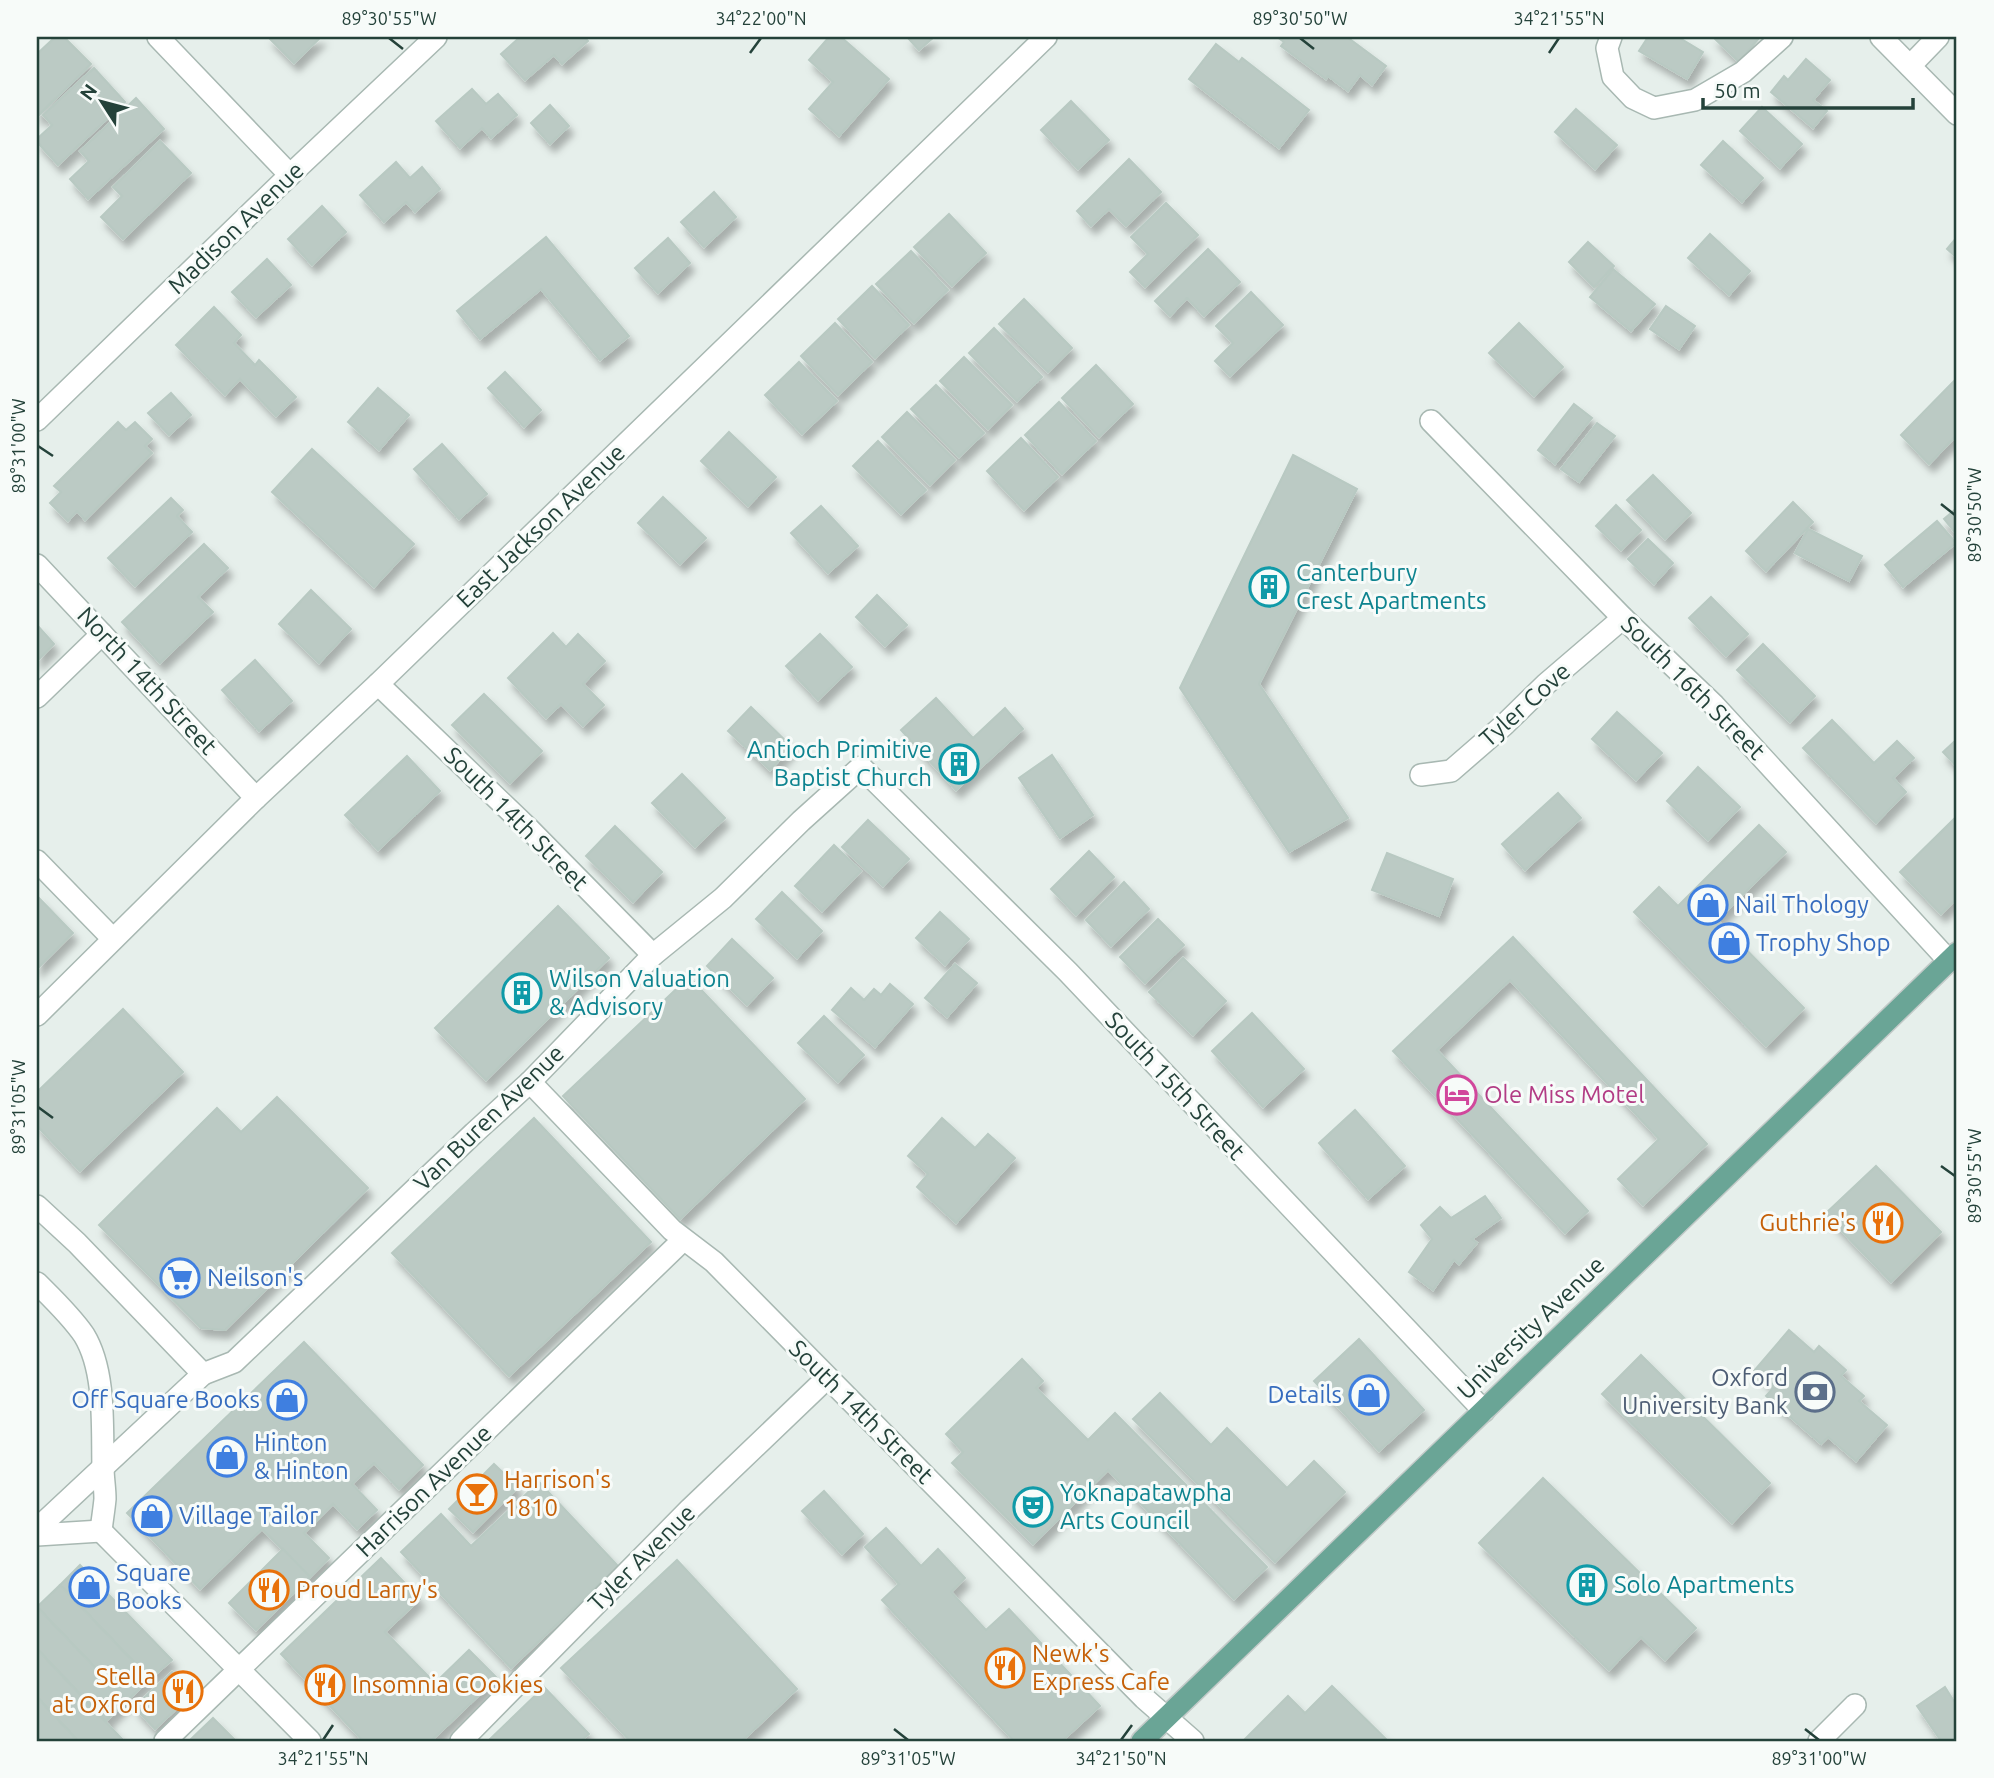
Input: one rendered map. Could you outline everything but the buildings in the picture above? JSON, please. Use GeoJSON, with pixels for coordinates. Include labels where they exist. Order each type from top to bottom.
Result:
{"type":"FeatureCollection","features":[{"type":"Feature","properties":{"kind":"main road","name":"University Avenue"},"geometry":{"type":"LineString","coordinates":[[1142,1741],[1953,957]]}},
{"type":"Feature","properties":{"kind":"street"},"geometry":{"type":"LineString","coordinates":[[158,37],[290,175]]}},
{"type":"Feature","properties":{"kind":"street","name":"Madison Avenue"},"geometry":{"type":"LineString","coordinates":[[37,420],[436,37]]}},
{"type":"Feature","properties":{"kind":"street","name":"East Jackson Avenue"},"geometry":{"type":"LineString","coordinates":[[37,1015],[256,798],[378,684],[1046,37]]}},
{"type":"Feature","properties":{"kind":"street"},"geometry":{"type":"LineString","coordinates":[[1611,37],[1607,48],[1613,77],[1633,98],[1654,108],[1695,100],[1743,72],[1782,37]]}},
{"type":"Feature","properties":{"kind":"street"},"geometry":{"type":"LineString","coordinates":[[1881,37],[1957,114]]}},
{"type":"Feature","properties":{"kind":"street"},"geometry":{"type":"LineString","coordinates":[[1910,66],[1938,37]]}},
{"type":"Feature","properties":{"kind":"street","name":"South 16th Street"},"geometry":{"type":"LineString","coordinates":[[1431,421],[1623,618],[1714,705],[1953,957]]}},
{"type":"Feature","properties":{"kind":"street","name":"North 14th Street"},"geometry":{"type":"LineString","coordinates":[[37,565],[256,798]]}},
{"type":"Feature","properties":{"kind":"street","name":"Tyler Cove"},"geometry":{"type":"LineString","coordinates":[[1421,775],[1451,771],[1623,618]]}},
{"type":"Feature","properties":{"kind":"street"},"geometry":{"type":"LineString","coordinates":[[37,697],[102,634]]}},
{"type":"Feature","properties":{"kind":"street","name":"South 14th Street"},"geometry":{"type":"LineString","coordinates":[[378,684],[530,830],[653,956]]}},
{"type":"Feature","properties":{"kind":"street","name":"Van Buren Avenue"},"geometry":{"type":"LineString","coordinates":[[203,1374],[234,1362],[530,1082],[653,956],[723,898],[860,767]]}},
{"type":"Feature","properties":{"kind":"street","name":"South 15th Street"},"geometry":{"type":"LineString","coordinates":[[860,767],[1068,972],[1484,1411]]}},
{"type":"Feature","properties":{"kind":"street"},"geometry":{"type":"LineString","coordinates":[[37,861],[113,939]]}},
{"type":"Feature","properties":{"kind":"street","name":"South 14th Street"},"geometry":{"type":"LineString","coordinates":[[530,1082],[683,1240],[714,1262],[1144,1698],[1192,1741]]}},
{"type":"Feature","properties":{"kind":"street"},"geometry":{"type":"LineString","coordinates":[[37,1206],[77,1243],[203,1374],[37,1529]]}},
{"type":"Feature","properties":{"kind":"street","name":"Harrison Avenue"},"geometry":{"type":"LineString","coordinates":[[165,1741],[683,1240]]}},
{"type":"Feature","properties":{"kind":"street"},"geometry":{"type":"LineString","coordinates":[[37,1283],[85,1337],[97,1371],[103,1406],[105,1499],[101,1531]]}},
{"type":"Feature","properties":{"kind":"street","name":"Tyler Avenue"},"geometry":{"type":"LineString","coordinates":[[461,1741],[691,1509],[827,1378]]}},
{"type":"Feature","properties":{"kind":"street"},"geometry":{"type":"LineString","coordinates":[[37,1535],[101,1531],[310,1741]]}},
{"type":"Feature","properties":{"kind":"street"},"geometry":{"type":"LineString","coordinates":[[1819,1741],[1855,1705]]}},
{"type":"Feature","properties":{"kind":"place","name":"Canterbury Crest Apartments"},"geometry":{"type":"Point","coordinates":[1269,587]}},
{"type":"Feature","properties":{"kind":"place","name":"Antioch Primitive Baptist Church"},"geometry":{"type":"Point","coordinates":[959,764]}},
{"type":"Feature","properties":{"kind":"place","name":"Nail Thology"},"geometry":{"type":"Point","coordinates":[1708,905]}},
{"type":"Feature","properties":{"kind":"place","name":"Trophy Shop"},"geometry":{"type":"Point","coordinates":[1729,943]}},
{"type":"Feature","properties":{"kind":"place","name":"Wilson Valuation & Advisory"},"geometry":{"type":"Point","coordinates":[522,993]}},
{"type":"Feature","properties":{"kind":"place","name":"Ole Miss Motel"},"geometry":{"type":"Point","coordinates":[1457,1095]}},
{"type":"Feature","properties":{"kind":"place","name":"Guthrie's"},"geometry":{"type":"Point","coordinates":[1883,1223]}},
{"type":"Feature","properties":{"kind":"place","name":"Neilson's"},"geometry":{"type":"Point","coordinates":[180,1278]}},
{"type":"Feature","properties":{"kind":"place","name":"Oxford University Bank"},"geometry":{"type":"Point","coordinates":[1815,1392]}},
{"type":"Feature","properties":{"kind":"place","name":"Details"},"geometry":{"type":"Point","coordinates":[1369,1395]}},
{"type":"Feature","properties":{"kind":"place","name":"Off Square Books"},"geometry":{"type":"Point","coordinates":[287,1400]}},
{"type":"Feature","properties":{"kind":"place","name":"Hinton & Hinton"},"geometry":{"type":"Point","coordinates":[227,1457]}},
{"type":"Feature","properties":{"kind":"place","name":"Harrison's 1810"},"geometry":{"type":"Point","coordinates":[477,1494]}},
{"type":"Feature","properties":{"kind":"place","name":"Yoknapatawpha Arts Council"},"geometry":{"type":"Point","coordinates":[1033,1507]}},
{"type":"Feature","properties":{"kind":"place","name":"Village Tailor"},"geometry":{"type":"Point","coordinates":[152,1516]}},
{"type":"Feature","properties":{"kind":"place","name":"Solo Apartments"},"geometry":{"type":"Point","coordinates":[1587,1585]}},
{"type":"Feature","properties":{"kind":"place","name":"Square Books"},"geometry":{"type":"Point","coordinates":[89,1587]}},
{"type":"Feature","properties":{"kind":"place","name":"Proud Larry's"},"geometry":{"type":"Point","coordinates":[269,1590]}},
{"type":"Feature","properties":{"kind":"place","name":"Newk's Express Cafe"},"geometry":{"type":"Point","coordinates":[1005,1668]}},
{"type":"Feature","properties":{"kind":"place","name":"Insomnia COokies"},"geometry":{"type":"Point","coordinates":[325,1685]}},
{"type":"Feature","properties":{"kind":"place","name":"Stella at Oxford"},"geometry":{"type":"Point","coordinates":[183,1691]}}]}
